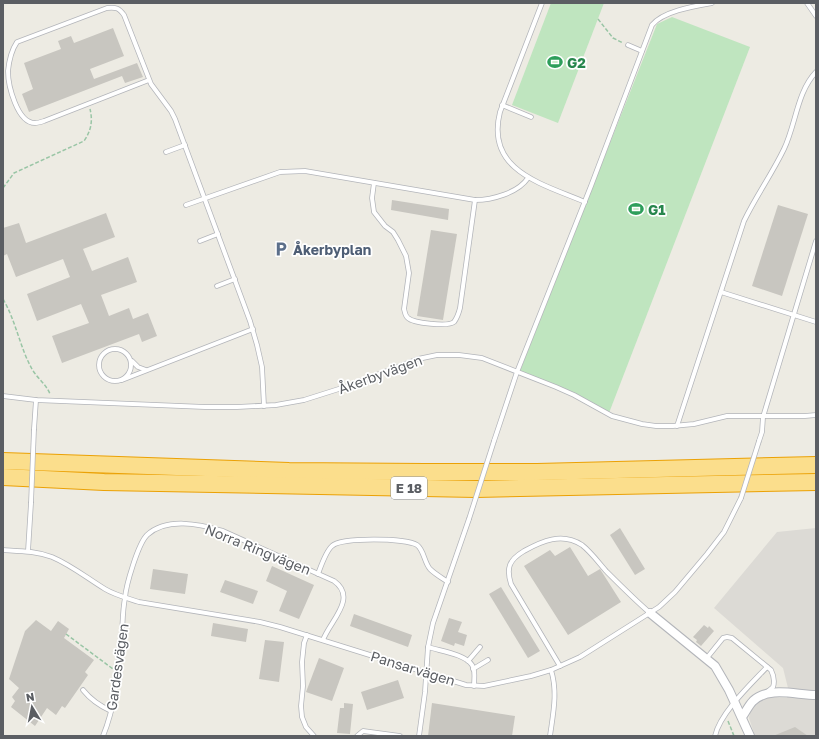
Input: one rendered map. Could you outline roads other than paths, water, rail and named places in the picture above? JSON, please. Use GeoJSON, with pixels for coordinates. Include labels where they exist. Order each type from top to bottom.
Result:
{"type":"FeatureCollection","features":[{"type":"Feature","properties":{"kind":"highway","name":"E 18"},"geometry":{"type":"LineString","coordinates":[[3,461],[273,471],[418,472],[537,472],[816,465]]}},
{"type":"Feature","properties":{"kind":"highway","name":"E 18"},"geometry":{"type":"LineString","coordinates":[[3,477],[104,482],[476,489],[816,482]]}},
{"type":"Feature","properties":{"kind":"street"},"geometry":{"type":"LineString","coordinates":[[650,613],[715,666],[722,675],[750,736]]}},
{"type":"Feature","properties":{"kind":"street"},"geometry":{"type":"LineString","coordinates":[[742,717],[753,701],[764,694],[779,693],[816,695]]}},
{"type":"Feature","properties":{"kind":"lane"},"geometry":{"type":"LineString","coordinates":[[542,3],[502,104],[498,120],[498,142],[508,161],[523,176],[585,202]]}},
{"type":"Feature","properties":{"kind":"lane"},"geometry":{"type":"LineString","coordinates":[[419,736],[425,692],[428,648],[433,623],[448,582],[517,372],[585,202],[652,25],[656,21],[674,12],[712,3]]}},
{"type":"Feature","properties":{"kind":"lane"},"geometry":{"type":"LineString","coordinates":[[807,3],[816,16]]}},
{"type":"Feature","properties":{"kind":"lane"},"geometry":{"type":"LineString","coordinates":[[149,80],[44,121],[34,123],[23,118],[18,111],[9,83],[8,71],[10,57],[17,42],[100,10],[114,7],[119,8],[124,16],[149,80],[157,94],[171,111],[235,279],[253,329],[262,367],[264,406]]}},
{"type":"Feature","properties":{"kind":"lane"},"geometry":{"type":"LineString","coordinates":[[628,45],[642,51]]}},
{"type":"Feature","properties":{"kind":"lane"},"geometry":{"type":"LineString","coordinates":[[677,426],[744,221],[784,148],[793,127],[808,81],[816,72]]}},
{"type":"Feature","properties":{"kind":"lane"},"geometry":{"type":"LineString","coordinates":[[502,104],[531,117]]}},
{"type":"Feature","properties":{"kind":"lane"},"geometry":{"type":"LineString","coordinates":[[166,152],[185,145]]}},
{"type":"Feature","properties":{"kind":"lane"},"geometry":{"type":"LineString","coordinates":[[186,205],[280,172],[305,171],[475,200],[486,200],[515,190],[528,178]]}},
{"type":"Feature","properties":{"kind":"lane"},"geometry":{"type":"LineString","coordinates":[[374,183],[372,198],[374,212],[379,220],[396,236],[406,256],[409,273],[404,309],[405,314],[411,320],[444,325],[454,322],[457,317],[460,308],[475,200]]}},
{"type":"Feature","properties":{"kind":"lane"},"geometry":{"type":"LineString","coordinates":[[200,241],[218,234]]}},
{"type":"Feature","properties":{"kind":"lane"},"geometry":{"type":"LineString","coordinates":[[763,417],[816,241]]}},
{"type":"Feature","properties":{"kind":"lane"},"geometry":{"type":"LineString","coordinates":[[217,286],[235,279]]}},
{"type":"Feature","properties":{"kind":"lane"},"geometry":{"type":"LineString","coordinates":[[720,292],[816,322]]}},
{"type":"Feature","properties":{"kind":"lane"},"geometry":{"type":"LineString","coordinates":[[148,370],[138,367],[126,353],[117,348],[106,352],[101,357],[99,364],[102,375],[108,380],[116,382],[148,370],[253,329]]}},
{"type":"Feature","properties":{"kind":"lane","name":"Åkerbyvägen"},"geometry":{"type":"LineString","coordinates":[[3,396],[36,400],[205,407],[276,405],[304,400],[345,387],[418,359],[437,355],[459,355],[482,358],[574,395],[612,416],[642,424],[677,426],[694,424],[727,416],[763,417],[816,415]]}},
{"type":"Feature","properties":{"kind":"lane"},"geometry":{"type":"LineString","coordinates":[[122,380],[130,374],[132,366],[131,359]]}},
{"type":"Feature","properties":{"kind":"lane"},"geometry":{"type":"LineString","coordinates":[[28,552],[36,400]]}},
{"type":"Feature","properties":{"kind":"lane","name":"Pansarvägen"},"geometry":{"type":"LineString","coordinates":[[3,550],[28,552],[50,557],[64,563],[105,589],[124,598],[139,602],[260,622],[474,686],[484,686],[551,670],[580,657],[659,607],[675,592],[724,532],[741,498],[762,432],[763,417]]}},
{"type":"Feature","properties":{"kind":"lane","name":"Norra Ringvägen"},"geometry":{"type":"LineString","coordinates":[[124,598],[141,543],[146,536],[165,525],[194,524],[205,526],[223,531],[340,585],[344,591],[340,610],[328,628],[323,640]]}},
{"type":"Feature","properties":{"kind":"lane"},"geometry":{"type":"LineString","coordinates":[[560,666],[511,584],[508,568],[512,561],[525,550],[546,540],[556,539],[565,539],[582,545],[615,580],[650,613]]}},
{"type":"Feature","properties":{"kind":"lane","name":"Norra Ringvägen"},"geometry":{"type":"LineString","coordinates":[[318,574],[332,545],[350,540],[399,541],[410,542],[418,546],[430,569],[448,582]]}},
{"type":"Feature","properties":{"kind":"lane","name":"Gardesvägen"},"geometry":{"type":"LineString","coordinates":[[103,736],[111,711],[117,672],[124,619],[124,598]]}},
{"type":"Feature","properties":{"kind":"lane"},"geometry":{"type":"LineString","coordinates":[[307,635],[304,643],[302,662],[303,686],[301,706],[302,717],[306,727],[314,736]]}},
{"type":"Feature","properties":{"kind":"lane"},"geometry":{"type":"LineString","coordinates":[[706,658],[723,638],[732,638],[771,670],[774,675],[774,687],[764,694]]}},
{"type":"Feature","properties":{"kind":"lane"},"geometry":{"type":"LineString","coordinates":[[468,661],[480,647]]}},
{"type":"Feature","properties":{"kind":"lane"},"geometry":{"type":"LineString","coordinates":[[428,648],[462,656],[472,665],[474,686]]}},
{"type":"Feature","properties":{"kind":"lane"},"geometry":{"type":"LineString","coordinates":[[473,669],[488,660]]}},
{"type":"Feature","properties":{"kind":"lane"},"geometry":{"type":"LineString","coordinates":[[716,736],[717,729],[735,702],[767,667]]}},
{"type":"Feature","properties":{"kind":"lane"},"geometry":{"type":"LineString","coordinates":[[550,736],[556,697],[554,678],[551,670]]}},
{"type":"Feature","properties":{"kind":"lane"},"geometry":{"type":"LineString","coordinates":[[83,690],[98,704],[111,711]]}},
{"type":"Feature","properties":{"kind":"lane"},"geometry":{"type":"LineString","coordinates":[[357,736],[363,731],[400,736]]}},
{"type":"Feature","properties":{"kind":"place","name":"G2"},"geometry":{"type":"Point","coordinates":[555,62]}},
{"type":"Feature","properties":{"kind":"place","name":"G1"},"geometry":{"type":"Point","coordinates":[636,209]}},
{"type":"Feature","properties":{"kind":"place","name":"Åkerbyplan"},"geometry":{"type":"Point","coordinates":[281,249]}}]}
